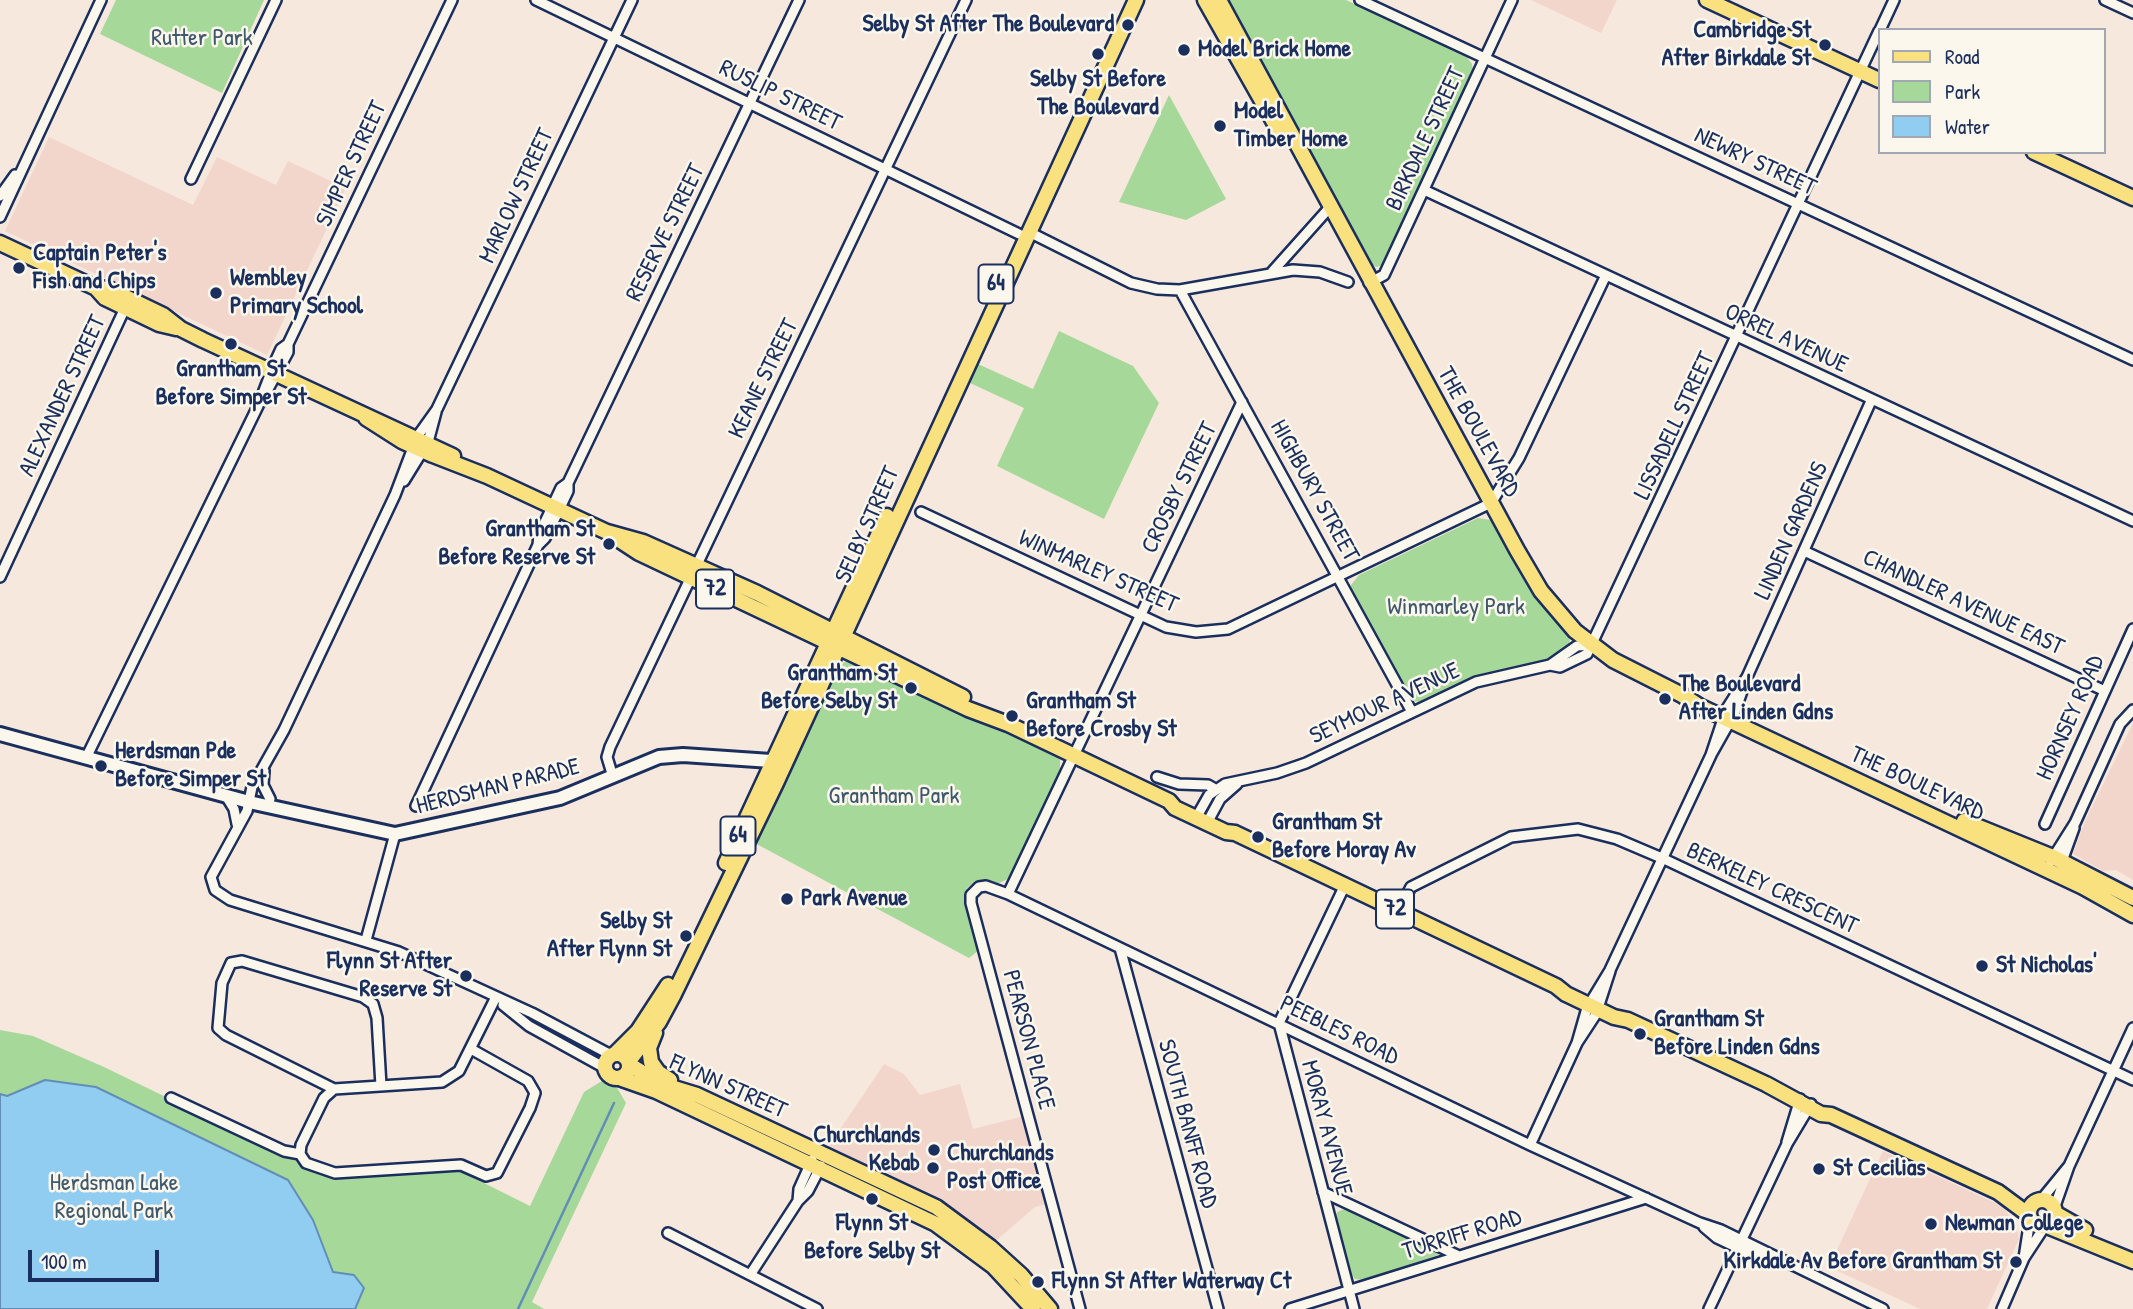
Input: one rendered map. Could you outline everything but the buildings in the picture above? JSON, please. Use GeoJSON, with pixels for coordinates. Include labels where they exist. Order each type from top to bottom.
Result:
{"type":"FeatureCollection","features":[{"type":"Feature","properties":{"kind":"main road","name":"SELBY STREET"},"geometry":{"type":"LineString","coordinates":[[618,1060],[659,1022],[1128,0]]}},
{"type":"Feature","properties":{"kind":"main road","name":"SELBY STREET"},"geometry":{"type":"LineString","coordinates":[[1021,231],[1136,0]]}},
{"type":"Feature","properties":{"kind":"main road","name":"THE BOULEVARD"},"geometry":{"type":"LineString","coordinates":[[1205,0],[1326,210],[1388,309],[1392,323],[1491,503],[1541,591],[1559,615],[1591,645],[1613,660],[1682,695],[2055,866],[2133,898]]}},
{"type":"Feature","properties":{"kind":"main road","name":"THE BOULEVARD"},"geometry":{"type":"LineString","coordinates":[[1219,0],[1326,210]]}},
{"type":"Feature","properties":{"kind":"main road"},"geometry":{"type":"LineString","coordinates":[[1707,0],[1878,80]]}},
{"type":"Feature","properties":{"kind":"main road"},"geometry":{"type":"LineString","coordinates":[[2038,154],[2133,198]]}},
{"type":"Feature","properties":{"kind":"main road","name":"72"},"geometry":{"type":"LineString","coordinates":[[0,243],[96,288],[109,289],[163,315],[181,329],[273,374],[607,532],[643,542],[693,571],[836,639],[968,709],[1008,724],[1204,818],[1226,832],[1235,833],[1998,1192],[2049,1202],[2050,1219]]}},
{"type":"Feature","properties":{"kind":"main road","name":"72"},"geometry":{"type":"LineString","coordinates":[[96,288],[105,299],[159,324],[181,329]]}},
{"type":"Feature","properties":{"kind":"main road","name":"HERDSMAN PARADE"},"geometry":{"type":"LineString","coordinates":[[0,726],[226,796],[270,799],[301,812]]}},
{"type":"Feature","properties":{"kind":"main road","name":"HERDSMAN PARADE"},"geometry":{"type":"LineString","coordinates":[[0,734],[396,834],[560,798],[650,760],[670,756],[778,764]]}},
{"type":"Feature","properties":{"kind":"main road","name":"SELBY STREET"},"geometry":{"type":"LineString","coordinates":[[618,1060],[671,980],[778,764]]}},
{"type":"Feature","properties":{"kind":"main road","name":"THE BOULEVARD"},"geometry":{"type":"LineString","coordinates":[[2055,866],[2133,915]]}},
{"type":"Feature","properties":{"kind":"main road","name":"64"},"geometry":{"type":"LineString","coordinates":[[659,1022],[649,1048],[651,1062],[658,1072],[697,1095]]}},
{"type":"Feature","properties":{"kind":"main road","name":"FLYNN STREET"},"geometry":{"type":"LineString","coordinates":[[618,1060],[628,1072],[619,1078],[656,1091],[936,1224],[976,1252],[1033,1309]]}},
{"type":"Feature","properties":{"kind":"main road","name":"FLYNN STREET"},"geometry":{"type":"LineString","coordinates":[[618,1060],[661,1084],[697,1095],[936,1207],[962,1225],[1021,1275],[1050,1309]]}},
{"type":"Feature","properties":{"kind":"main road"},"geometry":{"type":"LineString","coordinates":[[890,1184],[893,1195],[909,1212]]}},
{"type":"Feature","properties":{"kind":"main road","name":"72"},"geometry":{"type":"LineString","coordinates":[[1998,1192],[2036,1225],[2050,1219],[2133,1252]]}},
{"type":"Feature","properties":{"kind":"main road"},"geometry":{"type":"LineString","coordinates":[[2029,1217],[2030,1207],[2039,1201]]}},
{"type":"Feature","properties":{"kind":"main road","name":"72"},"geometry":{"type":"LineString","coordinates":[[2050,1219],[2133,1261]]}},
{"type":"Feature","properties":{"kind":"street"},"geometry":{"type":"LineString","coordinates":[[0,217],[101,0]]}},
{"type":"Feature","properties":{"kind":"street"},"geometry":{"type":"LineString","coordinates":[[191,179],[276,0]]}},
{"type":"Feature","properties":{"kind":"street","name":"SIMPER STREET"},"geometry":{"type":"LineString","coordinates":[[91,755],[452,0]]}},
{"type":"Feature","properties":{"kind":"street","name":"RUSLIP STREET"},"geometry":{"type":"LineString","coordinates":[[536,0],[1131,283],[1157,289],[1180,290],[1272,272],[1320,272],[1348,282]]}},
{"type":"Feature","properties":{"kind":"street","name":"MARLOW STREET"},"geometry":{"type":"LineString","coordinates":[[250,798],[252,787],[264,771],[632,0]]}},
{"type":"Feature","properties":{"kind":"street","name":"RESERVE STREET"},"geometry":{"type":"LineString","coordinates":[[416,806],[799,0]]}},
{"type":"Feature","properties":{"kind":"street","name":"KEANE STREET"},"geometry":{"type":"LineString","coordinates":[[613,777],[607,757],[610,747],[966,0]]}},
{"type":"Feature","properties":{"kind":"street","name":"NEWRY STREET"},"geometry":{"type":"LineString","coordinates":[[1360,0],[2133,360]]}},
{"type":"Feature","properties":{"kind":"street","name":"BIRKDALE STREET"},"geometry":{"type":"LineString","coordinates":[[1370,282],[1384,275],[1512,0]]}},
{"type":"Feature","properties":{"kind":"street","name":"LISSADELL STREET"},"geometry":{"type":"LineString","coordinates":[[1881,28],[1894,0]]}},
{"type":"Feature","properties":{"kind":"street"},"geometry":{"type":"LineString","coordinates":[[2105,0],[2133,13]]}},
{"type":"Feature","properties":{"kind":"street","name":"LISSADELL STREET"},"geometry":{"type":"LineString","coordinates":[[1591,645],[1878,34]]}},
{"type":"Feature","properties":{"kind":"street"},"geometry":{"type":"LineString","coordinates":[[0,196],[22,165]]}},
{"type":"Feature","properties":{"kind":"street","name":"ORREL AVENUE"},"geometry":{"type":"LineString","coordinates":[[1424,190],[2133,521]]}},
{"type":"Feature","properties":{"kind":"street"},"geometry":{"type":"LineString","coordinates":[[1272,272],[1326,210]]}},
{"type":"Feature","properties":{"kind":"street"},"geometry":{"type":"LineString","coordinates":[[1491,503],[1520,457],[1606,275]]}},
{"type":"Feature","properties":{"kind":"street","name":"HIGHBURY STREET"},"geometry":{"type":"LineString","coordinates":[[1180,290],[1412,712]]}},
{"type":"Feature","properties":{"kind":"street","name":"ALEXANDER STREET"},"geometry":{"type":"LineString","coordinates":[[0,577],[125,308]]}},
{"type":"Feature","properties":{"kind":"street","name":"LINDEN GARDENS"},"geometry":{"type":"LineString","coordinates":[[1530,1145],[1664,859],[1871,401]]}},
{"type":"Feature","properties":{"kind":"street","name":"CROSBY STREET"},"geometry":{"type":"LineString","coordinates":[[1008,894],[1242,402]]}},
{"type":"Feature","properties":{"kind":"street","name":"WINMARLEY STREET"},"geometry":{"type":"LineString","coordinates":[[921,512],[1140,616],[1176,629],[1196,632],[1228,629],[1340,578],[1491,503]]}},
{"type":"Feature","properties":{"kind":"street","name":"CHANDLER AVENUE EAST"},"geometry":{"type":"LineString","coordinates":[[1804,551],[2105,691]]}},
{"type":"Feature","properties":{"kind":"street","name":"HORNSEY ROAD"},"geometry":{"type":"LineString","coordinates":[[2045,824],[2133,629]]}},
{"type":"Feature","properties":{"kind":"street","name":"SEYMOUR AVENUE"},"geometry":{"type":"LineString","coordinates":[[1157,777],[1179,784],[1208,785],[1215,789],[1306,763],[1476,682],[1550,665],[1560,667],[1581,658],[1591,645]]}},
{"type":"Feature","properties":{"kind":"street"},"geometry":{"type":"LineString","coordinates":[[2055,866],[2120,724],[2133,710]]}},
{"type":"Feature","properties":{"kind":"street"},"geometry":{"type":"LineString","coordinates":[[264,771],[263,785],[270,799]]}},
{"type":"Feature","properties":{"kind":"street"},"geometry":{"type":"LineString","coordinates":[[1204,818],[1238,783]]}},
{"type":"Feature","properties":{"kind":"street"},"geometry":{"type":"LineString","coordinates":[[1204,818],[1215,789]]}},
{"type":"Feature","properties":{"kind":"street"},"geometry":{"type":"LineString","coordinates":[[226,796],[237,824]]}},
{"type":"Feature","properties":{"kind":"street","name":"FLYNN STREET"},"geometry":{"type":"LineString","coordinates":[[250,798],[211,877],[215,891],[230,900],[366,940],[432,966],[495,999],[532,1013],[618,1060]]}},
{"type":"Feature","properties":{"kind":"street","name":"BERKELEY CRESCENT"},"geometry":{"type":"LineString","coordinates":[[1398,911],[1411,887],[1511,837],[1578,829],[1617,839],[1664,859],[2133,1080]]}},
{"type":"Feature","properties":{"kind":"street"},"geometry":{"type":"LineString","coordinates":[[366,940],[396,834]]}},
{"type":"Feature","properties":{"kind":"street"},"geometry":{"type":"LineString","coordinates":[[1279,1024],[1345,885]]}},
{"type":"Feature","properties":{"kind":"street","name":"PEEBLES ROAD"},"geometry":{"type":"LineString","coordinates":[[971,903],[971,895],[979,887],[986,886],[1008,894],[1530,1145],[1700,1223],[1717,1238],[1740,1244],[1759,1258],[1778,1260],[1859,1304],[1883,1309]]}},
{"type":"Feature","properties":{"kind":"street","name":"PEARSON PLACE"},"geometry":{"type":"LineString","coordinates":[[971,903],[1080,1309]]}},
{"type":"Feature","properties":{"kind":"street","name":"SOUTH BANFF ROAD"},"geometry":{"type":"LineString","coordinates":[[1120,948],[1217,1309]]}},
{"type":"Feature","properties":{"kind":"street"},"geometry":{"type":"LineString","coordinates":[[381,1086],[377,1018],[373,1004],[363,997],[242,961],[231,963],[222,982],[218,1028],[226,1035],[334,1089],[381,1086],[443,1082],[459,1071],[495,999]]}},
{"type":"Feature","properties":{"kind":"street","name":"FLYNN STREET"},"geometry":{"type":"LineString","coordinates":[[495,999],[528,1026],[618,1060]]}},
{"type":"Feature","properties":{"kind":"street","name":"MORAY AVENUE"},"geometry":{"type":"LineString","coordinates":[[1279,1024],[1354,1309]]}},
{"type":"Feature","properties":{"kind":"street"},"geometry":{"type":"LineString","coordinates":[[2002,1309],[2024,1258],[2050,1219],[2069,1166],[2133,1028]]}},
{"type":"Feature","properties":{"kind":"street"},"geometry":{"type":"LineString","coordinates":[[334,1089],[324,1098],[301,1145],[300,1154],[306,1163],[335,1173],[461,1165],[486,1176],[497,1173],[535,1093],[528,1081],[471,1049]]}},
{"type":"Feature","properties":{"kind":"street"},"geometry":{"type":"LineString","coordinates":[[171,1098],[284,1151],[300,1154]]}},
{"type":"Feature","properties":{"kind":"street"},"geometry":{"type":"LineString","coordinates":[[1709,1309],[1805,1102]]}},
{"type":"Feature","properties":{"kind":"street"},"geometry":{"type":"LineString","coordinates":[[750,1275],[798,1201],[808,1191],[821,1153]]}},
{"type":"Feature","properties":{"kind":"street"},"geometry":{"type":"LineString","coordinates":[[2039,1201],[2069,1166]]}},
{"type":"Feature","properties":{"kind":"street"},"geometry":{"type":"LineString","coordinates":[[1323,1192],[1459,1256]]}},
{"type":"Feature","properties":{"kind":"street","name":"TURRIFF ROAD"},"geometry":{"type":"LineString","coordinates":[[1290,1309],[1646,1198]]}},
{"type":"Feature","properties":{"kind":"street"},"geometry":{"type":"LineString","coordinates":[[2024,1258],[2029,1217]]}},
{"type":"Feature","properties":{"kind":"street"},"geometry":{"type":"LineString","coordinates":[[668,1233],[817,1309]]}},
{"type":"Feature","properties":{"kind":"shaded area"},"geometry":{"type":"Polygon","coordinates":[[[1531,0],[1617,0],[1601,33],[1531,0]]]}},
{"type":"Feature","properties":{"kind":"shaded area","name":"Wembley Primary School"},"geometry":{"type":"Polygon","coordinates":[[[49,137],[193,205],[217,157],[276,185],[288,161],[346,188],[267,355],[5,231],[49,137]]]}},
{"type":"Feature","properties":{"kind":"shaded area"},"geometry":{"type":"Polygon","coordinates":[[[2133,723],[2133,880],[2116,870],[2103,871],[2073,854],[2085,821],[2133,723]]]}},
{"type":"Feature","properties":{"kind":"shaded area"},"geometry":{"type":"Polygon","coordinates":[[[884,1064],[904,1074],[920,1095],[960,1084],[973,1129],[1028,1115],[1049,1203],[1035,1207],[983,1252],[917,1206],[818,1162],[884,1064]]]}},
{"type":"Feature","properties":{"kind":"shaded area","name":"Newman College"},"geometry":{"type":"Polygon","coordinates":[[[1883,1151],[2004,1207],[2019,1239],[1987,1309],[1920,1309],[1829,1267],[1883,1151]]]}},
{"type":"Feature","properties":{"kind":"green space","name":"Rutter Park"},"geometry":{"type":"Polygon","coordinates":[[[116,0],[264,0],[222,93],[100,34],[116,0]]]}},
{"type":"Feature","properties":{"kind":"green space"},"geometry":{"type":"Polygon","coordinates":[[[1225,0],[1346,0],[1466,56],[1472,64],[1473,72],[1382,265],[1377,267],[1369,264],[1225,0]]]}},
{"type":"Feature","properties":{"kind":"green space"},"geometry":{"type":"Polygon","coordinates":[[[1169,95],[1226,199],[1186,220],[1119,202],[1169,95]]]}},
{"type":"Feature","properties":{"kind":"green space"},"geometry":{"type":"Polygon","coordinates":[[[1059,331],[1133,366],[1159,403],[1104,519],[997,466],[1024,408],[970,383],[978,364],[1033,389],[1059,331]]]}},
{"type":"Feature","properties":{"kind":"green space","name":"Winmarley Park"},"geometry":{"type":"Polygon","coordinates":[[[1478,518],[1491,520],[1495,524],[1530,588],[1570,637],[1569,650],[1557,657],[1473,678],[1421,702],[1414,701],[1351,585],[1359,575],[1478,518]]]}},
{"type":"Feature","properties":{"kind":"green space","name":"Grantham Park"},"geometry":{"type":"Polygon","coordinates":[[[848,659],[1054,753],[1060,760],[1060,770],[1008,879],[999,883],[975,881],[966,889],[964,899],[978,951],[969,958],[751,841],[811,719],[840,666],[848,659]]]}},
{"type":"Feature","properties":{"kind":"green space","name":"Herdsman Lake Regional Park"},"geometry":{"type":"Polygon","coordinates":[[[0,1030],[33,1036],[104,1067],[329,1176],[462,1172],[530,1206],[584,1092],[610,1076],[626,1103],[532,1302],[544,1309],[0,1309],[0,1030]]]}},
{"type":"Feature","properties":{"kind":"green space"},"geometry":{"type":"Polygon","coordinates":[[[1347,1208],[1436,1251],[1438,1255],[1364,1280],[1355,1279],[1349,1271],[1335,1220],[1337,1212],[1347,1208]]]}},
{"type":"Feature","properties":{"kind":"water"},"geometry":{"type":"Polygon","coordinates":[[[45,1080],[96,1087],[288,1180],[313,1220],[333,1272],[354,1275],[364,1288],[355,1309],[0,1309],[0,1094],[7,1096],[45,1080]]]}},
{"type":"Feature","properties":{"kind":"waterway"},"geometry":{"type":"LineString","coordinates":[[518,1309],[614,1103]]}},
{"type":"Feature","properties":{"kind":"place","name":"Selby St After The Boulevard"},"geometry":{"type":"Point","coordinates":[1128,25]}},
{"type":"Feature","properties":{"kind":"place","name":"Cambridge St After Birkdale St"},"geometry":{"type":"Point","coordinates":[1825,45]}},
{"type":"Feature","properties":{"kind":"place","name":"Model Brick Home"},"geometry":{"type":"Point","coordinates":[1184,50]}},
{"type":"Feature","properties":{"kind":"place","name":"Selby St Before The Boulevard"},"geometry":{"type":"Point","coordinates":[1098,54]}},
{"type":"Feature","properties":{"kind":"place","name":"Model Timber Home"},"geometry":{"type":"Point","coordinates":[1220,126]}},
{"type":"Feature","properties":{"kind":"place","name":"Captain Peter's Fish and Chips"},"geometry":{"type":"Point","coordinates":[19,268]}},
{"type":"Feature","properties":{"kind":"place","name":"Wembley Primary School"},"geometry":{"type":"Point","coordinates":[216,293]}},
{"type":"Feature","properties":{"kind":"place","name":"Grantham St Before Simper St"},"geometry":{"type":"Point","coordinates":[231,344]}},
{"type":"Feature","properties":{"kind":"place","name":"Grantham St Before Reserve St"},"geometry":{"type":"Point","coordinates":[609,544]}},
{"type":"Feature","properties":{"kind":"place","name":"Grantham St Before Selby St"},"geometry":{"type":"Point","coordinates":[911,688]}},
{"type":"Feature","properties":{"kind":"place","name":"The Boulevard After Linden Gdns"},"geometry":{"type":"Point","coordinates":[1665,699]}},
{"type":"Feature","properties":{"kind":"place","name":"Grantham St Before Crosby St"},"geometry":{"type":"Point","coordinates":[1012,716]}},
{"type":"Feature","properties":{"kind":"place","name":"Herdsman Pde Before Simper St"},"geometry":{"type":"Point","coordinates":[101,766]}},
{"type":"Feature","properties":{"kind":"place","name":"Grantham St Before Moray Av"},"geometry":{"type":"Point","coordinates":[1258,837]}},
{"type":"Feature","properties":{"kind":"place","name":"Park Avenue"},"geometry":{"type":"Point","coordinates":[787,899]}},
{"type":"Feature","properties":{"kind":"place","name":"Selby St After Flynn St"},"geometry":{"type":"Point","coordinates":[686,936]}},
{"type":"Feature","properties":{"kind":"place","name":"St Nicholas'"},"geometry":{"type":"Point","coordinates":[1982,966]}},
{"type":"Feature","properties":{"kind":"place","name":"Flynn St After Reserve St"},"geometry":{"type":"Point","coordinates":[466,976]}},
{"type":"Feature","properties":{"kind":"place","name":"Grantham St Before Linden Gdns"},"geometry":{"type":"Point","coordinates":[1640,1034]}},
{"type":"Feature","properties":{"kind":"place","name":"Churchlands Kebab"},"geometry":{"type":"Point","coordinates":[934,1150]}},
{"type":"Feature","properties":{"kind":"place","name":"Churchlands Post Office"},"geometry":{"type":"Point","coordinates":[933,1168]}},
{"type":"Feature","properties":{"kind":"place","name":"St Cecilias"},"geometry":{"type":"Point","coordinates":[1819,1169]}},
{"type":"Feature","properties":{"kind":"place","name":"Flynn St Before Selby St"},"geometry":{"type":"Point","coordinates":[872,1199]}},
{"type":"Feature","properties":{"kind":"place","name":"Newman College"},"geometry":{"type":"Point","coordinates":[1931,1224]}},
{"type":"Feature","properties":{"kind":"place","name":"Kirkdale Av Before Grantham St"},"geometry":{"type":"Point","coordinates":[2016,1262]}},
{"type":"Feature","properties":{"kind":"place","name":"Flynn St After Waterway Ct"},"geometry":{"type":"Point","coordinates":[1038,1282]}}]}
